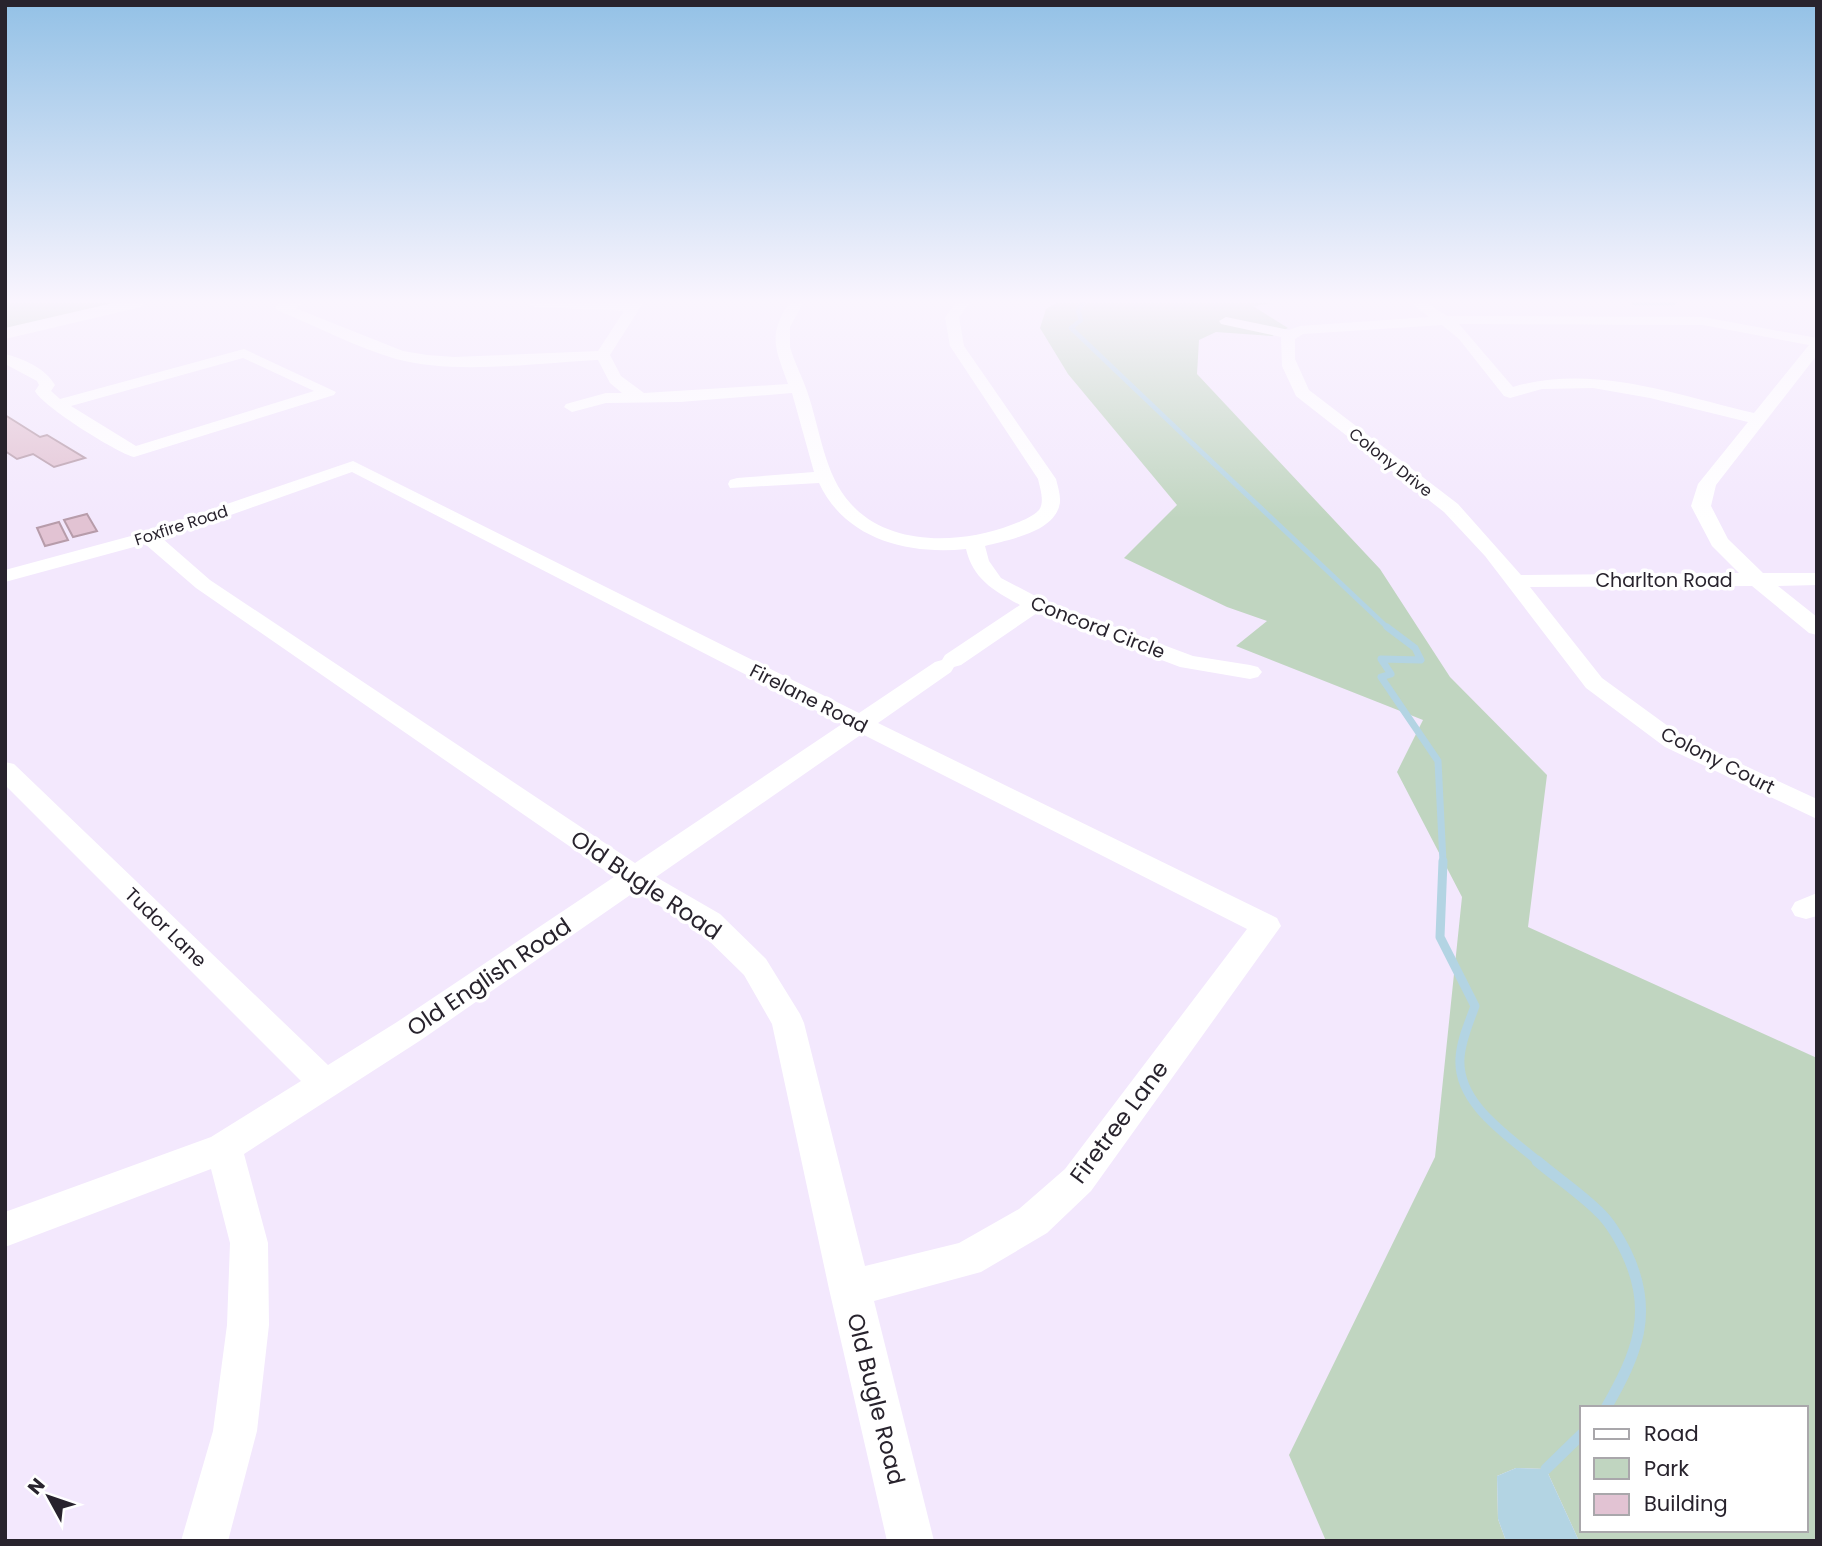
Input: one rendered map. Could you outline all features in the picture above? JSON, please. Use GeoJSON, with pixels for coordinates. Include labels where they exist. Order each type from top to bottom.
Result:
{"type":"FeatureCollection","features":[{"type":"Feature","properties":{"kind":"street"},"geometry":{"type":"LineString","coordinates":[[38,375],[47,385],[43,391],[46,397],[134,452],[328,392],[292,375]]}},
{"type":"Feature","properties":{"kind":"street"},"geometry":{"type":"LineString","coordinates":[[57,405],[164,375]]}},
{"type":"Feature","properties":{"kind":"street"},"geometry":{"type":"LineString","coordinates":[[612,375],[621,387],[638,395]]}},
{"type":"Feature","properties":{"kind":"street"},"geometry":{"type":"LineString","coordinates":[[793,375],[826,477],[844,509],[863,526],[892,537],[926,542],[974,542],[1007,534],[1048,512],[1052,502],[1047,480],[977,375]]}},
{"type":"Feature","properties":{"kind":"street","name":"Colony Drive"},"geometry":{"type":"LineString","coordinates":[[1293,375],[1302,393],[1451,508],[1492,552],[1512,580]]}},
{"type":"Feature","properties":{"kind":"street"},"geometry":{"type":"LineString","coordinates":[[1493,375],[1510,393],[1542,384],[1597,385],[1757,419]]}},
{"type":"Feature","properties":{"kind":"street"},"geometry":{"type":"LineString","coordinates":[[1792,375],[1707,484],[1701,506],[1718,542],[1758,580],[1817,628]]}},
{"type":"Feature","properties":{"kind":"street"},"geometry":{"type":"LineString","coordinates":[[572,407],[606,398],[638,395],[680,397],[798,388]]}},
{"type":"Feature","properties":{"kind":"street","name":"Foxfire Road"},"geometry":{"type":"LineString","coordinates":[[5,576],[149,537],[353,466]]}},
{"type":"Feature","properties":{"kind":"street","name":"Firelane Road"},"geometry":{"type":"LineString","coordinates":[[353,466],[1266,926]]}},
{"type":"Feature","properties":{"kind":"street"},"geometry":{"type":"LineString","coordinates":[[737,484],[826,477]]}},
{"type":"Feature","properties":{"kind":"street","name":"Old Bugle Road"},"geometry":{"type":"LineString","coordinates":[[149,537],[203,584],[635,877],[709,922],[755,967],[788,1023],[849,1289],[911,1541]]}},
{"type":"Feature","properties":{"kind":"street","name":"Concord Circle"},"geometry":{"type":"LineString","coordinates":[[974,542],[979,562],[994,582],[1035,605],[1188,662],[1250,672]]}},
{"type":"Feature","properties":{"kind":"street","name":"Charlton Road"},"geometry":{"type":"LineString","coordinates":[[1512,580],[1817,579]]}},
{"type":"Feature","properties":{"kind":"street","name":"Colony Court"},"geometry":{"type":"LineString","coordinates":[[1512,580],[1594,683],[1632,712],[1674,741],[1817,810]]}},
{"type":"Feature","properties":{"kind":"street","name":"Old English Road"},"geometry":{"type":"LineString","coordinates":[[5,1230],[225,1149],[409,1031],[1035,605]]}},
{"type":"Feature","properties":{"kind":"street","name":"Tudor Lane"},"geometry":{"type":"LineString","coordinates":[[5,770],[326,1084]]}},
{"type":"Feature","properties":{"kind":"street","name":"Firetree Lane"},"geometry":{"type":"LineString","coordinates":[[849,1289],[967,1259],[1033,1221],[1078,1180],[1266,926]]}},
{"type":"Feature","properties":{"kind":"street"},"geometry":{"type":"LineString","coordinates":[[204,1541],[235,1431],[248,1325],[249,1243],[225,1149]]}},
{"type":"Feature","properties":{"kind":"green space"},"geometry":{"type":"Polygon","coordinates":[[[1069,375],[1198,375],[1380,569],[1450,677],[1547,775],[1528,927],[1817,1058],[1817,1541],[1579,1541],[1546,1469],[1516,1468],[1497,1476],[1498,1519],[1506,1541],[1326,1541],[1289,1455],[1435,1157],[1462,897],[1397,772],[1423,720],[1236,646],[1267,621],[1227,607],[1124,558],[1177,505],[1069,375]]]}},
{"type":"Feature","properties":{"kind":"water"},"geometry":{"type":"Polygon","coordinates":[[[1516,1468],[1546,1469],[1579,1541],[1506,1541],[1498,1519],[1497,1476],[1516,1468]]]}},
{"type":"Feature","properties":{"kind":"building"},"geometry":{"type":"Polygon","coordinates":[[[5,415],[40,437],[47,435],[85,458],[54,467],[33,454],[17,459],[5,451],[5,415]]]}},
{"type":"Feature","properties":{"kind":"building"},"geometry":{"type":"Polygon","coordinates":[[[87,514],[97,531],[73,537],[64,520],[87,514]]]}},
{"type":"Feature","properties":{"kind":"building"},"geometry":{"type":"Polygon","coordinates":[[[59,522],[68,540],[45,546],[37,528],[59,522]]]}},
{"type":"Feature","properties":{"kind":"waterway"},"geometry":{"type":"LineString","coordinates":[[1121,375],[1195,446]]}},
{"type":"Feature","properties":{"kind":"waterway"},"geometry":{"type":"LineString","coordinates":[[1193,444],[1389,629]]}},
{"type":"Feature","properties":{"kind":"waterway"},"geometry":{"type":"LineString","coordinates":[[1387,627],[1415,648],[1421,660],[1381,659],[1391,674],[1381,677],[1438,761],[1443,862]]}},
{"type":"Feature","properties":{"kind":"waterway"},"geometry":{"type":"LineString","coordinates":[[1443,862],[1440,937],[1475,1006],[1462,1045],[1461,1075],[1467,1090],[1487,1118],[1539,1162]]}},
{"type":"Feature","properties":{"kind":"waterway"},"geometry":{"type":"LineString","coordinates":[[1537,1161],[1584,1198],[1611,1225],[1635,1274],[1641,1313],[1634,1351],[1607,1406]]}},
{"type":"Feature","properties":{"kind":"waterway"},"geometry":{"type":"LineString","coordinates":[[1546,1469],[1580,1436]]}}]}
